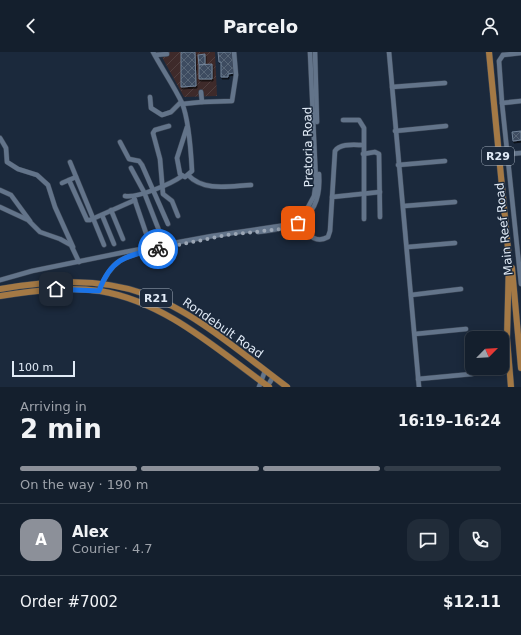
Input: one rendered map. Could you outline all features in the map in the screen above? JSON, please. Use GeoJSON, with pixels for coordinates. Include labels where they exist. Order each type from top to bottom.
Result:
{"type":"FeatureCollection","features":[{"type":"Feature","properties":{"kind":"main road","name":"Main Reef Road"},"geometry":{"type":"LineString","coordinates":[[489,52],[509,259],[507,338],[511,387]]}},
{"type":"Feature","properties":{"kind":"main road","name":"Main Reef Road"},"geometry":{"type":"LineString","coordinates":[[509,259],[514,279],[521,368]]}},
{"type":"Feature","properties":{"kind":"main road","name":"Rondebult Road"},"geometry":{"type":"LineString","coordinates":[[0,289],[62,282],[102,283],[144,293],[175,307],[287,387]]}},
{"type":"Feature","properties":{"kind":"main road","name":"Rondebult Road"},"geometry":{"type":"LineString","coordinates":[[0,296],[56,289],[99,291],[138,301],[163,313],[188,328],[260,384],[268,387]]}},
{"type":"Feature","properties":{"kind":"street"},"geometry":{"type":"LineString","coordinates":[[150,97],[151,108],[162,115],[171,112],[182,103],[232,101],[236,75],[234,52]]}},
{"type":"Feature","properties":{"kind":"street","name":"Pretoria Road"},"geometry":{"type":"LineString","coordinates":[[192,241],[227,235],[281,229],[298,223],[311,203],[316,182],[310,52]]}},
{"type":"Feature","properties":{"kind":"street","name":"Pretoria Road"},"geometry":{"type":"LineString","coordinates":[[145,250],[286,224],[302,217],[315,204],[320,181],[315,52]]}},
{"type":"Feature","properties":{"kind":"street"},"geometry":{"type":"LineString","coordinates":[[389,52],[398,165],[408,247],[419,387]]}},
{"type":"Feature","properties":{"kind":"street"},"geometry":{"type":"LineString","coordinates":[[503,54],[521,53]]}},
{"type":"Feature","properties":{"kind":"street"},"geometry":{"type":"LineString","coordinates":[[69,180],[86,220],[102,215],[144,192],[163,186],[182,176],[188,175],[192,171],[187,127],[182,103],[154,54],[167,54]]}},
{"type":"Feature","properties":{"kind":"street","name":"Main Reef Road"},"geometry":{"type":"LineString","coordinates":[[503,54],[499,61],[502,103],[521,284]]}},
{"type":"Feature","properties":{"kind":"street"},"geometry":{"type":"LineString","coordinates":[[392,87],[445,83]]}},
{"type":"Feature","properties":{"kind":"street"},"geometry":{"type":"LineString","coordinates":[[201,92],[202,102]]}},
{"type":"Feature","properties":{"kind":"street"},"geometry":{"type":"LineString","coordinates":[[502,103],[521,101]]}},
{"type":"Feature","properties":{"kind":"street"},"geometry":{"type":"LineString","coordinates":[[342,120],[359,120],[364,128],[364,219]]}},
{"type":"Feature","properties":{"kind":"street"},"geometry":{"type":"LineString","coordinates":[[169,126],[155,130],[153,133],[160,159],[163,194],[172,201],[178,216]]}},
{"type":"Feature","properties":{"kind":"street"},"geometry":{"type":"LineString","coordinates":[[395,131],[446,126]]}},
{"type":"Feature","properties":{"kind":"street"},"geometry":{"type":"LineString","coordinates":[[182,176],[178,168],[178,158],[187,127]]}},
{"type":"Feature","properties":{"kind":"street"},"geometry":{"type":"LineString","coordinates":[[0,138],[6,148],[6,160],[9,164],[18,169],[34,174],[49,187],[55,207],[79,262]]}},
{"type":"Feature","properties":{"kind":"street"},"geometry":{"type":"LineString","coordinates":[[120,142],[129,160],[139,161],[142,165],[168,224]]}},
{"type":"Feature","properties":{"kind":"street"},"geometry":{"type":"LineString","coordinates":[[298,223],[312,238],[320,240],[328,237],[330,231],[335,151],[341,146],[363,145]]}},
{"type":"Feature","properties":{"kind":"street"},"geometry":{"type":"LineString","coordinates":[[363,154],[375,152],[379,154],[380,217]]}},
{"type":"Feature","properties":{"kind":"street"},"geometry":{"type":"LineString","coordinates":[[498,155],[521,153]]}},
{"type":"Feature","properties":{"kind":"street"},"geometry":{"type":"LineString","coordinates":[[0,158],[6,155]]}},
{"type":"Feature","properties":{"kind":"street"},"geometry":{"type":"LineString","coordinates":[[398,165],[445,161]]}},
{"type":"Feature","properties":{"kind":"street"},"geometry":{"type":"LineString","coordinates":[[70,162],[104,245]]}},
{"type":"Feature","properties":{"kind":"street"},"geometry":{"type":"LineString","coordinates":[[131,168],[144,192],[160,234]]}},
{"type":"Feature","properties":{"kind":"street"},"geometry":{"type":"LineString","coordinates":[[188,175],[194,182],[209,187],[251,185]]}},
{"type":"Feature","properties":{"kind":"street"},"geometry":{"type":"LineString","coordinates":[[62,183],[76,177]]}},
{"type":"Feature","properties":{"kind":"street"},"geometry":{"type":"LineString","coordinates":[[0,190],[11,195],[32,224],[40,232],[60,239],[73,247]]}},
{"type":"Feature","properties":{"kind":"street"},"geometry":{"type":"LineString","coordinates":[[332,197],[380,192]]}},
{"type":"Feature","properties":{"kind":"street"},"geometry":{"type":"LineString","coordinates":[[125,196],[134,198]]}},
{"type":"Feature","properties":{"kind":"street"},"geometry":{"type":"LineString","coordinates":[[134,198],[146,233]]}},
{"type":"Feature","properties":{"kind":"street"},"geometry":{"type":"LineString","coordinates":[[404,206],[455,202]]}},
{"type":"Feature","properties":{"kind":"street"},"geometry":{"type":"LineString","coordinates":[[0,207],[32,224]]}},
{"type":"Feature","properties":{"kind":"street"},"geometry":{"type":"LineString","coordinates":[[111,210],[123,239]]}},
{"type":"Feature","properties":{"kind":"street"},"geometry":{"type":"LineString","coordinates":[[102,215],[114,244]]}},
{"type":"Feature","properties":{"kind":"street"},"geometry":{"type":"LineString","coordinates":[[408,247],[455,243]]}},
{"type":"Feature","properties":{"kind":"street"},"geometry":{"type":"LineString","coordinates":[[0,280],[79,262],[145,250]]}},
{"type":"Feature","properties":{"kind":"street"},"geometry":{"type":"LineString","coordinates":[[99,291],[102,283],[115,263],[128,256],[145,250]]}},
{"type":"Feature","properties":{"kind":"street"},"geometry":{"type":"LineString","coordinates":[[412,295],[462,289]]}},
{"type":"Feature","properties":{"kind":"street"},"geometry":{"type":"LineString","coordinates":[[415,334],[466,329]]}},
{"type":"Feature","properties":{"kind":"street"},"geometry":{"type":"LineString","coordinates":[[260,384],[265,371]]}},
{"type":"Feature","properties":{"kind":"street"},"geometry":{"type":"LineString","coordinates":[[418,379],[465,375]]}},
{"type":"Feature","properties":{"kind":"street"},"geometry":{"type":"LineString","coordinates":[[268,387],[273,376]]}},
{"type":"Feature","properties":{"kind":"shaded area"},"geometry":{"type":"Polygon","coordinates":[[[161,52],[215,52],[217,96],[184,97],[163,59],[161,52]]]}},
{"type":"Feature","properties":{"kind":"building"},"geometry":{"type":"Polygon","coordinates":[[[181,52],[195,52],[196,86],[181,87],[181,52]]]}},
{"type":"Feature","properties":{"kind":"building"},"geometry":{"type":"Polygon","coordinates":[[[218,52],[234,52],[234,73],[228,74],[228,77],[221,77],[221,62],[219,62],[218,52]]]}},
{"type":"Feature","properties":{"kind":"building"},"geometry":{"type":"Polygon","coordinates":[[[205,54],[205,64],[199,65],[198,55],[205,54]]]}},
{"type":"Feature","properties":{"kind":"building"},"geometry":{"type":"Polygon","coordinates":[[[212,64],[212,79],[199,79],[199,65],[212,64]]]}},
{"type":"Feature","properties":{"kind":"building"},"geometry":{"type":"Polygon","coordinates":[[[521,131],[521,140],[513,141],[512,132],[521,131]]]}},
{"type":"Feature","properties":{"kind":"way so far"},"geometry":{"type":"LineString","coordinates":[[158,249],[227,235],[272,231],[290,227],[298,223]]}},
{"type":"Feature","properties":{"kind":"route"},"geometry":{"type":"LineString","coordinates":[[56,289],[99,291],[106,274],[120,259],[158,249]]}}]}
